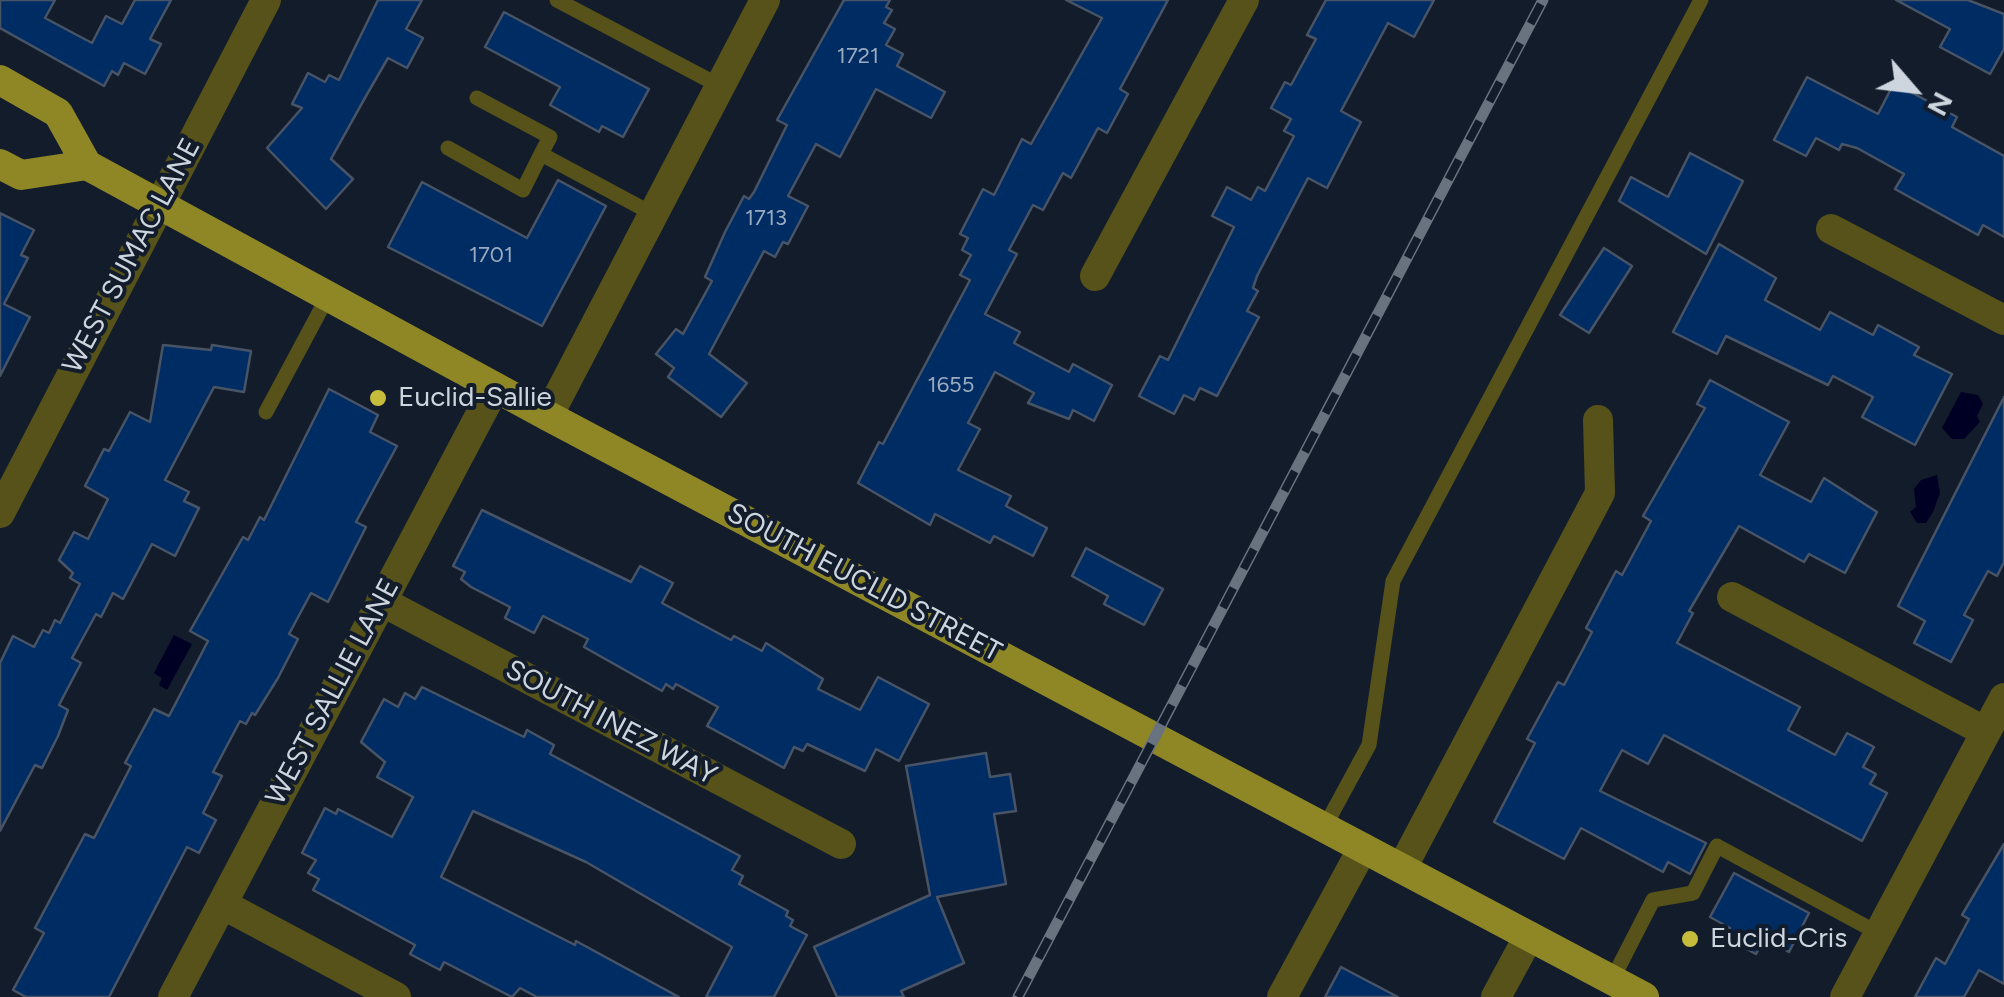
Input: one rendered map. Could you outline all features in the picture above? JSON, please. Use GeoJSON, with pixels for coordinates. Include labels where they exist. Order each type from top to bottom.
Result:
{"type":"FeatureCollection","features":[{"type":"Feature","properties":{"kind":"main road"},"geometry":{"type":"LineString","coordinates":[[0,80],[58,112],[87,165],[21,175],[0,164]]}},
{"type":"Feature","properties":{"kind":"main road","name":"SOUTH EUCLID STREET"},"geometry":{"type":"LineString","coordinates":[[87,165],[548,416],[1644,997]]}},
{"type":"Feature","properties":{"kind":"street","name":"WEST SUMAC LANE"},"geometry":{"type":"LineString","coordinates":[[0,513],[266,0]]}},
{"type":"Feature","properties":{"kind":"street"},"geometry":{"type":"LineString","coordinates":[[548,416],[765,0]]}},
{"type":"Feature","properties":{"kind":"street"},"geometry":{"type":"LineString","coordinates":[[1095,276],[1244,0]]}},
{"type":"Feature","properties":{"kind":"street"},"geometry":{"type":"LineString","coordinates":[[1832,228],[2004,320]]}},
{"type":"Feature","properties":{"kind":"street","name":"WEST SALLIE LANE"},"geometry":{"type":"LineString","coordinates":[[173,997],[495,387]]}},
{"type":"Feature","properties":{"kind":"street"},"geometry":{"type":"LineString","coordinates":[[1402,868],[1600,493],[1598,420]]}},
{"type":"Feature","properties":{"kind":"street"},"geometry":{"type":"LineString","coordinates":[[1732,597],[1986,732]]}},
{"type":"Feature","properties":{"kind":"street","name":"SOUTH INEZ WAY"},"geometry":{"type":"LineString","coordinates":[[382,601],[842,844]]}},
{"type":"Feature","properties":{"kind":"street"},"geometry":{"type":"LineString","coordinates":[[1844,997],[2004,698]]}},
{"type":"Feature","properties":{"kind":"street"},"geometry":{"type":"LineString","coordinates":[[1282,997],[1363,848]]}},
{"type":"Feature","properties":{"kind":"street"},"geometry":{"type":"LineString","coordinates":[[222,904],[396,997]]}},
{"type":"Feature","properties":{"kind":"street"},"geometry":{"type":"LineString","coordinates":[[1496,997],[1529,936]]}},
{"type":"Feature","properties":{"kind":"lane"},"geometry":{"type":"LineString","coordinates":[[557,0],[720,86]]}},
{"type":"Feature","properties":{"kind":"lane"},"geometry":{"type":"LineString","coordinates":[[1324,828],[1369,745],[1393,580],[1702,0]]}},
{"type":"Feature","properties":{"kind":"lane"},"geometry":{"type":"LineString","coordinates":[[448,148],[523,190],[550,137],[476,98]]}},
{"type":"Feature","properties":{"kind":"lane"},"geometry":{"type":"LineString","coordinates":[[541,154],[653,214]]}},
{"type":"Feature","properties":{"kind":"lane"},"geometry":{"type":"LineString","coordinates":[[266,412],[328,296]]}},
{"type":"Feature","properties":{"kind":"lane"},"geometry":{"type":"LineString","coordinates":[[1612,980],[1653,900],[1693,893],[1718,846],[1878,933]]}},
{"type":"Feature","properties":{"kind":"water"},"geometry":{"type":"Polygon","coordinates":[[[1961,392],[1978,395],[1983,404],[1977,416],[1980,422],[1964,439],[1952,439],[1942,428],[1961,392]]]}},
{"type":"Feature","properties":{"kind":"water"},"geometry":{"type":"Polygon","coordinates":[[[1937,475],[1940,493],[1933,512],[1926,523],[1917,523],[1910,512],[1916,507],[1914,489],[1921,480],[1937,475]]]}},
{"type":"Feature","properties":{"kind":"water"},"geometry":{"type":"Polygon","coordinates":[[[174,635],[192,644],[167,690],[159,685],[162,678],[154,673],[174,635]]]}},
{"type":"Feature","properties":{"kind":"building"},"geometry":{"type":"Polygon","coordinates":[[[0,0],[55,0],[45,18],[92,43],[106,16],[122,24],[135,0],[171,0],[150,39],[161,44],[145,74],[124,63],[118,75],[112,71],[104,86],[0,28],[0,0]]]}},
{"type":"Feature","properties":{"kind":"building"},"geometry":{"type":"Polygon","coordinates":[[[378,0],[422,0],[406,29],[423,38],[407,68],[388,58],[366,96],[331,159],[353,179],[326,209],[267,148],[302,108],[292,104],[308,73],[325,82],[329,75],[339,80],[378,0]]]}},
{"type":"Feature","properties":{"kind":"building"},"geometry":{"type":"Polygon","coordinates":[[[844,0],[890,0],[886,7],[892,10],[884,23],[895,29],[886,45],[903,54],[897,66],[945,92],[931,118],[876,89],[840,157],[816,144],[788,196],[808,206],[788,244],[783,242],[775,257],[764,251],[709,354],[747,383],[721,417],[668,377],[674,368],[656,354],[676,329],[683,334],[712,281],[705,277],[725,232],[744,196],[749,199],[754,192],[787,125],[777,120],[844,0]]]}},
{"type":"Feature","properties":{"kind":"building"},"geometry":{"type":"Polygon","coordinates":[[[1066,0],[1168,0],[1120,89],[1128,94],[1107,133],[1098,128],[1071,178],[1063,173],[1043,210],[1033,205],[1009,250],[1017,254],[985,314],[1020,332],[1014,343],[1069,372],[1073,364],[1112,385],[1094,421],[1073,410],[1069,419],[1028,403],[1034,393],[995,372],[968,423],[980,429],[958,470],[1011,496],[1006,506],[1047,528],[1033,556],[994,536],[990,543],[935,514],[930,525],[858,483],[879,442],[883,444],[970,280],[960,275],[971,255],[962,250],[968,238],[960,234],[983,189],[994,195],[1022,139],[1031,144],[1102,18],[1066,0]]]}},
{"type":"Feature","properties":{"kind":"building"},"geometry":{"type":"Polygon","coordinates":[[[1326,0],[1434,0],[1414,37],[1388,23],[1341,111],[1361,122],[1327,188],[1308,178],[1257,276],[1253,288],[1258,291],[1247,311],[1259,317],[1217,396],[1200,388],[1194,400],[1184,395],[1174,414],[1139,396],[1160,356],[1168,360],[1234,227],[1212,216],[1227,187],[1251,200],[1258,187],[1265,191],[1294,136],[1284,131],[1291,119],[1271,108],[1285,82],[1291,85],[1316,39],[1307,35],[1326,0]]]}},
{"type":"Feature","properties":{"kind":"building"},"geometry":{"type":"Polygon","coordinates":[[[1896,0],[1968,0],[2004,14],[2004,49],[1990,74],[1940,47],[1950,29],[1896,0]]]}},
{"type":"Feature","properties":{"kind":"building"},"geometry":{"type":"Polygon","coordinates":[[[504,12],[649,89],[623,137],[602,126],[599,132],[550,105],[560,87],[485,47],[504,12]]]}},
{"type":"Feature","properties":{"kind":"building"},"geometry":{"type":"Polygon","coordinates":[[[1807,77],[1878,114],[1894,83],[1957,117],[1952,127],[2004,156],[2004,237],[1983,225],[1978,235],[1895,189],[1904,174],[1857,148],[1842,144],[1839,150],[1816,138],[1806,156],[1774,140],[1807,77]]]}},
{"type":"Feature","properties":{"kind":"building"},"geometry":{"type":"Polygon","coordinates":[[[1690,153],[1743,181],[1706,254],[1619,201],[1631,177],[1668,197],[1690,153]]]}},
{"type":"Feature","properties":{"kind":"building"},"geometry":{"type":"Polygon","coordinates":[[[558,180],[606,206],[542,326],[388,247],[422,182],[527,238],[558,180]]]}},
{"type":"Feature","properties":{"kind":"building"},"geometry":{"type":"Polygon","coordinates":[[[0,213],[34,230],[21,255],[28,258],[4,304],[30,317],[0,376],[0,213]]]}},
{"type":"Feature","properties":{"kind":"building"},"geometry":{"type":"Polygon","coordinates":[[[1719,244],[1776,278],[1765,300],[1820,330],[1830,312],[1873,335],[1878,325],[1919,347],[1914,355],[1952,374],[1915,445],[1862,417],[1873,397],[1833,376],[1828,385],[1726,336],[1717,354],[1673,332],[1719,244]]]}},
{"type":"Feature","properties":{"kind":"building"},"geometry":{"type":"Polygon","coordinates":[[[1604,248],[1632,266],[1589,333],[1560,315],[1604,248]]]}},
{"type":"Feature","properties":{"kind":"building"},"geometry":{"type":"Polygon","coordinates":[[[163,345],[211,350],[212,345],[251,351],[244,392],[214,387],[165,480],[189,492],[184,501],[199,508],[175,556],[152,544],[123,599],[113,593],[101,617],[96,614],[72,658],[81,663],[59,705],[68,710],[58,736],[42,768],[35,765],[0,831],[0,663],[13,636],[34,647],[43,630],[49,633],[55,620],[60,623],[80,584],[70,578],[73,573],[59,560],[74,532],[88,539],[108,499],[85,486],[104,449],[109,451],[130,412],[150,422],[163,345]]]}},
{"type":"Feature","properties":{"kind":"building"},"geometry":{"type":"Polygon","coordinates":[[[1710,380],[1789,422],[1760,475],[1811,502],[1824,478],[1877,512],[1845,573],[1809,554],[1804,562],[1739,526],[1689,611],[1693,613],[1677,643],[1800,707],[1788,730],[1835,755],[1847,733],[1874,747],[1863,767],[1876,774],[1870,784],[1887,793],[1862,841],[1664,735],[1648,764],[1622,750],[1600,791],[1706,843],[1690,874],[1668,862],[1663,872],[1581,828],[1564,859],[1494,822],[1535,743],[1527,739],[1558,682],[1564,685],[1592,632],[1586,628],[1616,571],[1622,575],[1651,521],[1643,516],[1705,408],[1697,404],[1710,380]]]}},
{"type":"Feature","properties":{"kind":"building"},"geometry":{"type":"Polygon","coordinates":[[[329,389],[378,415],[370,432],[397,446],[356,522],[366,527],[328,602],[311,593],[289,634],[298,639],[278,678],[255,715],[252,713],[246,724],[240,721],[213,772],[222,776],[203,813],[216,820],[199,853],[187,847],[109,997],[26,997],[13,990],[44,933],[35,928],[85,834],[94,838],[131,766],[125,763],[154,709],[169,716],[208,641],[190,631],[243,537],[248,540],[260,517],[264,520],[329,389]]]}},
{"type":"Feature","properties":{"kind":"building"},"geometry":{"type":"Polygon","coordinates":[[[2004,397],[2004,562],[1997,576],[1988,571],[1964,615],[1973,620],[1951,662],[1914,643],[1925,621],[1898,606],[2004,397]]]}},
{"type":"Feature","properties":{"kind":"building"},"geometry":{"type":"Polygon","coordinates":[[[482,510],[631,582],[640,566],[673,583],[662,603],[731,640],[734,636],[762,651],[766,643],[823,679],[818,689],[860,710],[878,677],[929,704],[899,761],[876,749],[865,771],[807,744],[803,751],[794,747],[784,768],[707,726],[718,707],[676,684],[673,689],[666,684],[662,691],[584,647],[588,639],[543,616],[534,633],[505,618],[510,607],[471,587],[461,579],[465,572],[453,566],[482,510]]]}},
{"type":"Feature","properties":{"kind":"building"},"geometry":{"type":"Polygon","coordinates":[[[1086,548],[1163,589],[1144,625],[1104,604],[1108,596],[1072,576],[1086,548]]]}},
{"type":"Feature","properties":{"kind":"building"},"geometry":{"type":"Polygon","coordinates":[[[422,687],[524,737],[527,730],[554,745],[550,754],[740,856],[732,870],[743,876],[739,884],[788,911],[786,916],[793,920],[790,926],[807,935],[774,997],[706,997],[732,947],[586,862],[473,811],[441,877],[575,945],[576,941],[679,997],[537,997],[520,988],[512,997],[444,962],[440,970],[410,954],[415,945],[313,890],[319,879],[308,873],[316,860],[302,853],[325,808],[336,814],[338,809],[392,837],[413,797],[377,777],[385,762],[361,742],[384,699],[398,707],[405,693],[415,699],[422,687]]]}},
{"type":"Feature","properties":{"kind":"building"},"geometry":{"type":"Polygon","coordinates":[[[986,753],[990,777],[1010,774],[1016,811],[994,814],[1006,884],[937,897],[964,963],[901,991],[904,997],[837,997],[814,947],[930,895],[906,766],[986,753]]]}},
{"type":"Feature","properties":{"kind":"building"},"geometry":{"type":"Polygon","coordinates":[[[2004,844],[2004,984],[1979,970],[1964,997],[1915,997],[1936,958],[1945,964],[1969,919],[1962,915],[2004,844]]]}},
{"type":"Feature","properties":{"kind":"building"},"geometry":{"type":"Polygon","coordinates":[[[1734,873],[1809,913],[1789,952],[1764,939],[1756,954],[1725,938],[1730,928],[1710,917],[1734,873]]]}},
{"type":"Feature","properties":{"kind":"building"},"geometry":{"type":"Polygon","coordinates":[[[1341,967],[1398,997],[1325,997],[1341,967]]]}},
{"type":"Feature","properties":{"kind":"railway"},"geometry":{"type":"LineString","coordinates":[[1018,997],[1543,0]]}},
{"type":"Feature","properties":{"kind":"place","name":"Euclid-Sallie"},"geometry":{"type":"Point","coordinates":[378,398]}},
{"type":"Feature","properties":{"kind":"place","name":"Euclid-Cris"},"geometry":{"type":"Point","coordinates":[1690,939]}}]}
